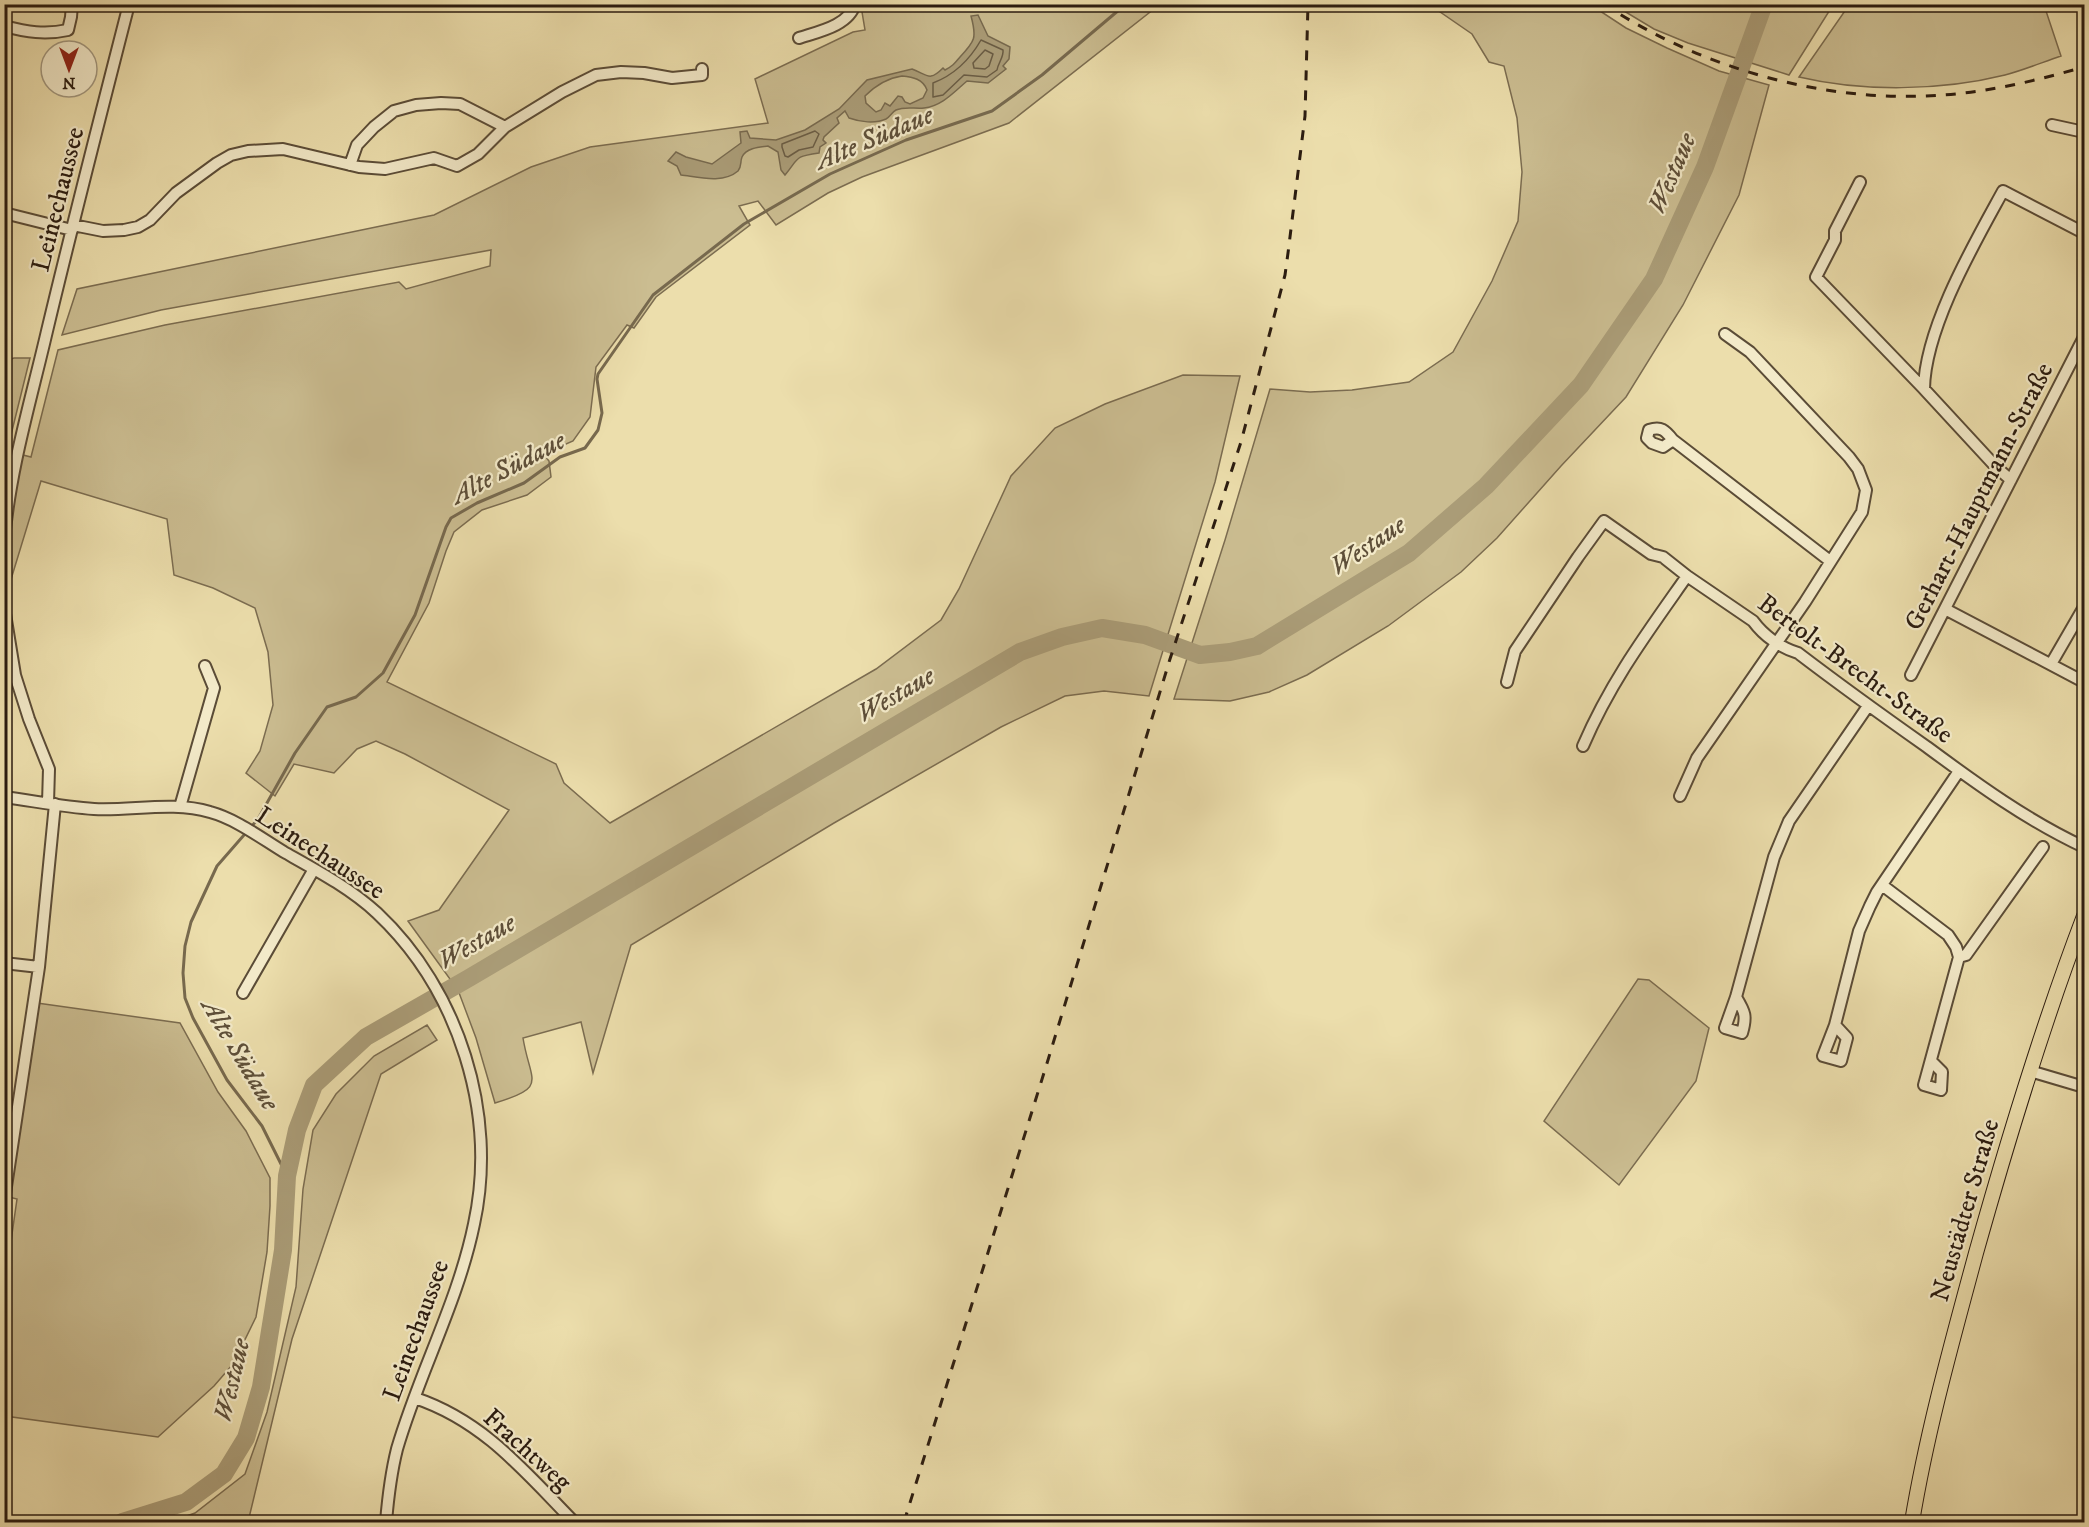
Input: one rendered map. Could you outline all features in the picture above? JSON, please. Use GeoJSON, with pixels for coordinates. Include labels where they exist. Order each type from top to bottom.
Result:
{"type":"FeatureCollection","features":[{"type":"Feature","properties":{"kind":"main road","name":"Neustädter Straße"},"geometry":{"type":"LineString","coordinates":[[1912,1522],[1946,1361],[2005,1151],[2030,1071],[2085,916]]}},
{"type":"Feature","properties":{"kind":"street"},"geometry":{"type":"LineString","coordinates":[[4,26],[29,33],[54,33],[68,30],[72,17],[72,4]]}},
{"type":"Feature","properties":{"kind":"street","name":"Leinechaussee"},"geometry":{"type":"LineString","coordinates":[[4,540],[7,506],[15,463],[129,4]]}},
{"type":"Feature","properties":{"kind":"street"},"geometry":{"type":"LineString","coordinates":[[799,38],[841,23],[853,10],[855,4]]}},
{"type":"Feature","properties":{"kind":"street"},"geometry":{"type":"LineString","coordinates":[[4,213],[103,231],[138,227],[150,220],[176,193],[217,163],[231,155],[248,150],[283,149],[350,165],[385,169],[434,158],[457,166],[478,154],[505,126],[596,75],[621,72],[672,78],[702,75],[702,69]]}},
{"type":"Feature","properties":{"kind":"street"},"geometry":{"type":"LineString","coordinates":[[350,165],[357,145],[374,126],[394,111],[416,105],[441,102],[460,104],[505,126]]}},
{"type":"Feature","properties":{"kind":"street"},"geometry":{"type":"LineString","coordinates":[[2052,124],[2085,132]]}},
{"type":"Feature","properties":{"kind":"street"},"geometry":{"type":"LineString","coordinates":[[1860,182],[1835,231],[1835,240],[1816,278],[1997,468],[2012,480]]}},
{"type":"Feature","properties":{"kind":"street"},"geometry":{"type":"LineString","coordinates":[[1924,389],[1924,378],[1934,336],[1952,290],[2003,190],[2085,232]]}},
{"type":"Feature","properties":{"kind":"street"},"geometry":{"type":"LineString","coordinates":[[1680,796],[1697,758],[1805,602],[1862,512],[1866,490],[1858,469],[1849,457],[1750,352],[1725,334]]}},
{"type":"Feature","properties":{"kind":"street","name":"Gerhart-Hauptmann-Straße"},"geometry":{"type":"LineString","coordinates":[[1911,675],[2084,341]]}},
{"type":"Feature","properties":{"kind":"street"},"geometry":{"type":"LineString","coordinates":[[1673,440],[1830,561]]}},
{"type":"Feature","properties":{"kind":"street","name":"Bertolt-Brecht-Straße"},"geometry":{"type":"LineString","coordinates":[[1507,682],[1515,651],[1604,521],[1651,554],[1664,557],[1687,576],[1753,621],[1759,630],[1776,643],[1798,653],[1959,771],[2039,825],[2085,847]]}},
{"type":"Feature","properties":{"kind":"street"},"geometry":{"type":"LineString","coordinates":[[1583,746],[1599,709],[1624,666],[1687,576]]}},
{"type":"Feature","properties":{"kind":"street"},"geometry":{"type":"LineString","coordinates":[[2051,664],[2085,607]]}},
{"type":"Feature","properties":{"kind":"street"},"geometry":{"type":"LineString","coordinates":[[4,608],[15,675],[29,719],[49,769],[51,803],[39,967],[4,1200]]}},
{"type":"Feature","properties":{"kind":"street"},"geometry":{"type":"LineString","coordinates":[[1945,609],[2085,682]]}},
{"type":"Feature","properties":{"kind":"street"},"geometry":{"type":"LineString","coordinates":[[180,807],[214,688],[205,666]]}},
{"type":"Feature","properties":{"kind":"street"},"geometry":{"type":"LineString","coordinates":[[1736,997],[1774,857],[1789,821],[1868,706]]}},
{"type":"Feature","properties":{"kind":"street"},"geometry":{"type":"LineString","coordinates":[[1835,1025],[1859,932],[1870,906],[1959,771]]}},
{"type":"Feature","properties":{"kind":"street","name":"Leinechaussee"},"geometry":{"type":"LineString","coordinates":[[4,796],[93,809],[180,807],[209,811],[232,821],[356,895],[378,914],[422,968],[454,1026],[470,1069],[479,1112],[480,1190],[466,1256],[397,1450],[388,1492],[386,1522]]}},
{"type":"Feature","properties":{"kind":"street"},"geometry":{"type":"LineString","coordinates":[[1959,957],[1966,955],[2043,847]]}},
{"type":"Feature","properties":{"kind":"street"},"geometry":{"type":"LineString","coordinates":[[243,993],[314,869]]}},
{"type":"Feature","properties":{"kind":"street"},"geometry":{"type":"LineString","coordinates":[[1882,885],[1948,935],[1959,957],[1931,1061]]}},
{"type":"Feature","properties":{"kind":"street"},"geometry":{"type":"LineString","coordinates":[[4,963],[39,967]]}},
{"type":"Feature","properties":{"kind":"street"},"geometry":{"type":"LineString","coordinates":[[2030,1071],[2085,1087]]}},
{"type":"Feature","properties":{"kind":"street","name":"Frachtweg"},"geometry":{"type":"LineString","coordinates":[[415,1398],[471,1424],[497,1444],[574,1522]]}},
{"type":"Feature","properties":{"kind":"shaded area"},"geometry":{"type":"Polygon","coordinates":[[[867,4],[1159,5],[1009,123],[862,177],[828,193],[776,225],[758,201],[739,206],[750,225],[656,297],[634,328],[627,325],[596,367],[590,417],[573,441],[557,448],[539,449],[549,461],[551,477],[527,495],[482,510],[454,532],[429,603],[387,682],[556,764],[564,783],[610,823],[876,669],[941,620],[959,589],[1011,476],[1055,428],[1105,404],[1183,375],[1240,376],[1215,482],[1149,696],[1104,691],[1065,696],[1001,727],[834,823],[631,945],[593,1073],[581,1022],[523,1038],[532,1081],[523,1092],[495,1103],[476,1038],[458,990],[408,921],[439,910],[509,810],[405,754],[376,741],[357,749],[334,773],[294,764],[275,796],[246,773],[260,751],[273,705],[268,652],[255,608],[213,588],[174,575],[167,519],[41,481],[5,599],[5,361],[14,358],[30,358],[7,451],[31,457],[58,350],[165,325],[399,282],[406,289],[490,266],[491,250],[161,310],[62,335],[77,289],[434,215],[531,167],[590,147],[768,123],[755,79],[853,32],[865,30],[861,6],[867,4]]]}},
{"type":"Feature","properties":{"kind":"shaded area"},"geometry":{"type":"Polygon","coordinates":[[[1430,5],[1591,5],[1626,28],[1667,48],[1719,71],[1769,85],[1739,195],[1683,305],[1626,397],[1497,538],[1461,572],[1388,626],[1307,675],[1269,692],[1230,701],[1174,699],[1270,389],[1310,392],[1352,390],[1409,382],[1453,352],[1492,281],[1518,221],[1522,172],[1517,118],[1504,66],[1489,62],[1472,34],[1430,5]]]}},
{"type":"Feature","properties":{"kind":"shaded area"},"geometry":{"type":"Polygon","coordinates":[[[1614,5],[1833,5],[1789,75],[1688,43],[1654,29],[1614,5]]]}},
{"type":"Feature","properties":{"kind":"shaded area"},"geometry":{"type":"Polygon","coordinates":[[[1849,5],[2044,5],[2061,56],[2005,75],[1928,87],[1849,85],[1799,77],[1849,5]]]}},
{"type":"Feature","properties":{"kind":"shaded area"},"geometry":{"type":"Polygon","coordinates":[[[1638,979],[1649,980],[1709,1028],[1696,1081],[1619,1185],[1544,1121],[1638,979]]]}},
{"type":"Feature","properties":{"kind":"shaded area"},"geometry":{"type":"Polygon","coordinates":[[[37,1003],[180,1023],[218,1092],[246,1131],[270,1178],[267,1252],[256,1317],[233,1364],[214,1386],[158,1437],[5,1416],[4,1290],[17,1199],[9,1197],[37,1003]]]}},
{"type":"Feature","properties":{"kind":"shaded area"},"geometry":{"type":"Polygon","coordinates":[[[427,1025],[437,1040],[381,1074],[292,1339],[248,1522],[170,1522],[195,1513],[245,1474],[267,1412],[296,1287],[303,1189],[313,1130],[336,1094],[374,1056],[427,1025]]]}},
{"type":"Feature","properties":{"kind":"water"},"geometry":{"type":"Polygon","coordinates":[[[978,15],[988,36],[1010,47],[1009,59],[1003,66],[1006,69],[988,83],[967,81],[947,98],[930,107],[899,109],[886,119],[877,122],[849,118],[845,111],[837,118],[839,123],[824,137],[823,140],[826,143],[820,147],[819,153],[798,159],[785,175],[781,170],[778,152],[768,146],[753,148],[746,152],[738,171],[718,179],[681,175],[677,166],[668,161],[676,152],[712,164],[741,143],[740,132],[747,131],[750,138],[776,140],[805,130],[839,109],[867,80],[912,69],[928,76],[934,75],[943,68],[945,70],[955,63],[972,43],[974,29],[971,16],[978,15]],[[902,76],[877,86],[865,96],[866,103],[876,112],[881,110],[885,103],[890,106],[898,96],[910,104],[923,98],[927,90],[923,83],[917,79],[902,76]]]}},
{"type":"Feature","properties":{"kind":"waterway","name":"Alte Südaue"},"geometry":{"type":"LineString","coordinates":[[287,1176],[262,1126],[227,1080],[193,1018],[185,998],[183,973],[185,946],[191,922],[217,866],[258,819],[295,753],[327,707],[356,697],[383,673],[415,615],[451,518],[477,503],[524,483],[560,457],[585,448],[598,430],[602,413],[598,374],[653,295],[744,224],[830,174],[906,140],[992,111],[1042,75],[1126,4]]}},
{"type":"Feature","properties":{"kind":"waterway","name":"Westaue"},"geometry":{"type":"LineString","coordinates":[[122,1522],[186,1502],[224,1474],[246,1438],[261,1387],[283,1250],[287,1176],[297,1130],[314,1085],[366,1037],[1020,652],[1062,637],[1102,628],[1145,635],[1200,655],[1257,646],[1409,553],[1486,486],[1581,385],[1654,279],[1705,167],[1764,4]]}},
{"type":"Feature","properties":{"kind":"railway"},"geometry":{"type":"LineString","coordinates":[[904,1522],[1170,659],[1241,442],[1285,275],[1305,116],[1308,4]]}},
{"type":"Feature","properties":{"kind":"railway"},"geometry":{"type":"LineString","coordinates":[[1604,4],[1641,27],[1723,63],[1766,77],[1854,94],[1942,95],[1978,91],[2014,85],[2084,67]]}}]}
